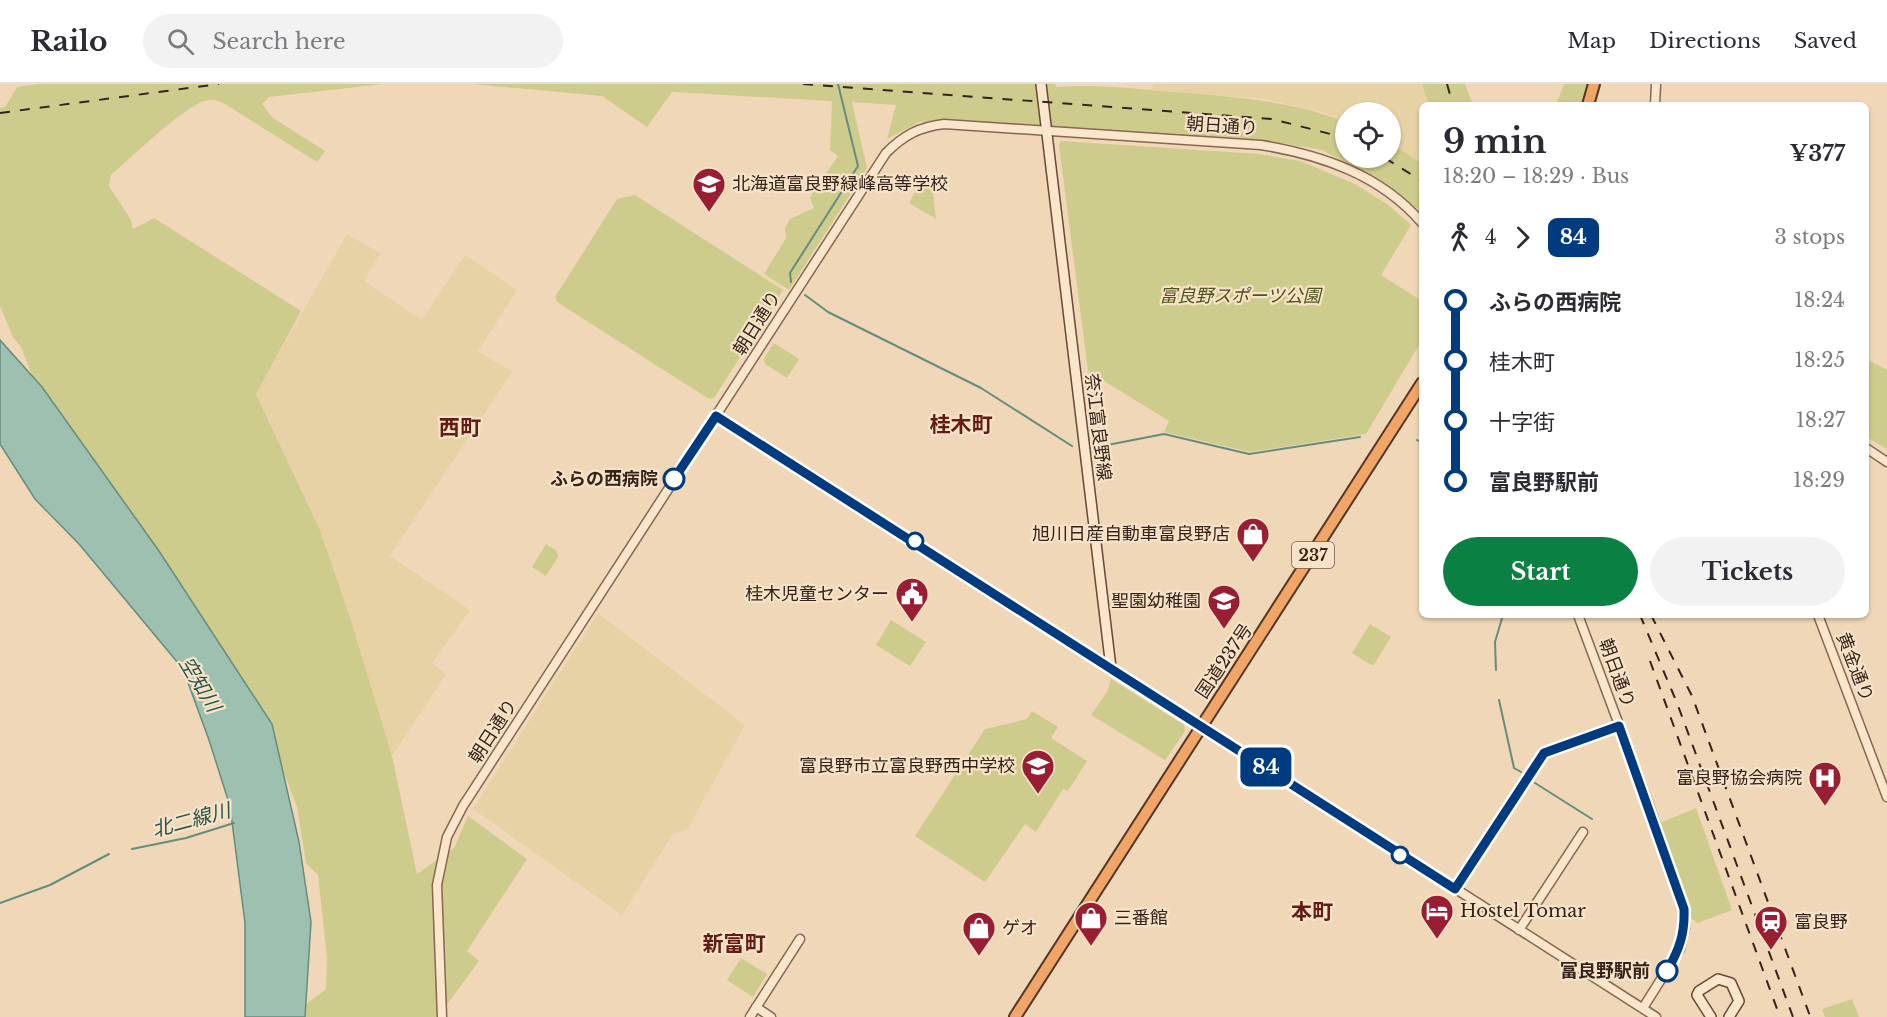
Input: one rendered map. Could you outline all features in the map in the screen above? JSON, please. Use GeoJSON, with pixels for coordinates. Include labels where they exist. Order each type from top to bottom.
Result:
{"type":"FeatureCollection","features":[{"type":"Feature","properties":{"kind":"highway"},"geometry":{"type":"LineString","coordinates":[[1589,102],[1594,84]]}},
{"type":"Feature","properties":{"kind":"highway","name":"国道237号"},"geometry":{"type":"LineString","coordinates":[[1015,1017],[1419,388]]}},
{"type":"Feature","properties":{"kind":"main road","name":"奈江富良野線"},"geometry":{"type":"LineString","coordinates":[[1041,84],[1111,668]]}},
{"type":"Feature","properties":{"kind":"main road"},"geometry":{"type":"LineString","coordinates":[[1111,668],[1201,726]]}},
{"type":"Feature","properties":{"kind":"main road"},"geometry":{"type":"LineString","coordinates":[[1711,1017],[1697,995],[1699,991],[1718,979],[1731,983],[1739,1001],[1729,1017]]}},
{"type":"Feature","properties":{"kind":"street"},"geometry":{"type":"LineString","coordinates":[[1655,102],[1656,84]]}},
{"type":"Feature","properties":{"kind":"street","name":"朝日通り"},"geometry":{"type":"LineString","coordinates":[[442,1017],[437,885],[447,837],[463,806],[886,153],[899,140],[921,126],[944,124],[1262,145],[1306,152],[1360,174],[1393,196],[1419,220]]}},
{"type":"Feature","properties":{"kind":"street"},"geometry":{"type":"LineString","coordinates":[[716,416],[1111,668]]}},
{"type":"Feature","properties":{"kind":"street"},"geometry":{"type":"LineString","coordinates":[[1869,450],[1887,462]]}},
{"type":"Feature","properties":{"kind":"street","name":"朝日通り"},"geometry":{"type":"LineString","coordinates":[[1579,618],[1684,909],[1685,928],[1680,949],[1643,1008]]}},
{"type":"Feature","properties":{"kind":"street","name":"黄金通り"},"geometry":{"type":"LineString","coordinates":[[1819,618],[1887,797]]}},
{"type":"Feature","properties":{"kind":"street"},"geometry":{"type":"LineString","coordinates":[[1201,726],[1656,1017]]}},
{"type":"Feature","properties":{"kind":"street"},"geometry":{"type":"LineString","coordinates":[[1455,889],[1544,753],[1619,726]]}},
{"type":"Feature","properties":{"kind":"street"},"geometry":{"type":"LineString","coordinates":[[1519,930],[1583,832]]}},
{"type":"Feature","properties":{"kind":"street"},"geometry":{"type":"LineString","coordinates":[[750,1017],[800,939]]}},
{"type":"Feature","properties":{"kind":"street"},"geometry":{"type":"LineString","coordinates":[[756,1007],[771,1017]]}},
{"type":"Feature","properties":{"kind":"shaded area"},"geometry":{"type":"Polygon","coordinates":[[[1154,84],[1422,84],[1428,102],[1419,102],[1419,162],[1401,150],[1401,102],[1335,102],[1335,118],[1265,99],[1150,90],[1154,84]]]}},
{"type":"Feature","properties":{"kind":"shaded area"},"geometry":{"type":"Polygon","coordinates":[[[347,234],[380,253],[364,281],[422,320],[465,255],[517,290],[478,351],[512,372],[390,556],[470,610],[432,663],[446,674],[392,756],[320,530],[256,393],[347,234]]]}},
{"type":"Feature","properties":{"kind":"shaded area"},"geometry":{"type":"Polygon","coordinates":[[[598,613],[745,725],[687,830],[673,834],[622,915],[473,809],[598,613]]]}},
{"type":"Feature","properties":{"kind":"green space"},"geometry":{"type":"Polygon","coordinates":[[[38,84],[383,84],[269,97],[262,104],[273,118],[325,151],[317,162],[225,104],[208,100],[187,111],[159,133],[111,175],[109,186],[131,220],[133,229],[154,218],[301,311],[256,394],[320,530],[352,624],[392,756],[417,874],[454,848],[468,816],[527,859],[467,951],[479,961],[442,1011],[442,1017],[302,1017],[301,1008],[326,989],[327,957],[318,875],[306,863],[297,807],[270,736],[37,388],[21,347],[13,337],[0,306],[0,108],[5,107],[17,87],[38,84]]]}},
{"type":"Feature","properties":{"kind":"green space"},"geometry":{"type":"Polygon","coordinates":[[[472,84],[1036,84],[1041,127],[946,121],[920,122],[887,139],[896,105],[852,102],[867,168],[789,290],[764,274],[786,238],[785,228],[790,219],[814,208],[810,197],[838,156],[830,150],[832,101],[672,92],[647,127],[602,96],[472,84]]]}},
{"type":"Feature","properties":{"kind":"green space"},"geometry":{"type":"Polygon","coordinates":[[[1046,84],[1055,84],[1056,87],[1115,87],[1240,98],[1283,104],[1335,118],[1335,157],[1322,150],[1264,140],[1051,127],[1046,84]]]}},
{"type":"Feature","properties":{"kind":"green space"},"geometry":{"type":"Polygon","coordinates":[[[1422,84],[1465,84],[1472,102],[1428,102],[1422,84]]]}},
{"type":"Feature","properties":{"kind":"green space"},"geometry":{"type":"Polygon","coordinates":[[[1564,84],[1588,84],[1583,102],[1557,102],[1564,84]]]}},
{"type":"Feature","properties":{"kind":"green space","name":"富良野スポーツ公園"},"geometry":{"type":"Polygon","coordinates":[[[1061,141],[1259,154],[1300,161],[1355,184],[1387,204],[1411,225],[1381,275],[1419,299],[1419,345],[1366,434],[1250,452],[1164,432],[1169,421],[1088,371],[1059,145],[1061,141]]]}},
{"type":"Feature","properties":{"kind":"green space"},"geometry":{"type":"Polygon","coordinates":[[[1401,150],[1419,162],[1419,210],[1396,191],[1354,168],[1401,168],[1401,150]]]}},
{"type":"Feature","properties":{"kind":"green space"},"geometry":{"type":"Polygon","coordinates":[[[925,175],[931,175],[936,219],[909,203],[925,175]]]}},
{"type":"Feature","properties":{"kind":"green space"},"geometry":{"type":"Polygon","coordinates":[[[635,195],[783,290],[714,398],[709,399],[557,302],[555,297],[617,199],[635,195]]]}},
{"type":"Feature","properties":{"kind":"green space"},"geometry":{"type":"Polygon","coordinates":[[[774,343],[799,359],[787,378],[765,364],[764,358],[774,343]]]}},
{"type":"Feature","properties":{"kind":"green space"},"geometry":{"type":"Polygon","coordinates":[[[1869,361],[1887,370],[1887,449],[1869,439],[1869,361]]]}},
{"type":"Feature","properties":{"kind":"green space"},"geometry":{"type":"Polygon","coordinates":[[[546,544],[557,551],[558,557],[546,576],[532,567],[546,544]]]}},
{"type":"Feature","properties":{"kind":"green space"},"geometry":{"type":"Polygon","coordinates":[[[891,620],[926,642],[910,666],[876,645],[891,620]]]}},
{"type":"Feature","properties":{"kind":"green space"},"geometry":{"type":"Polygon","coordinates":[[[1370,624],[1391,637],[1373,666],[1352,653],[1370,624]]]}},
{"type":"Feature","properties":{"kind":"green space"},"geometry":{"type":"Polygon","coordinates":[[[1111,679],[1184,725],[1185,731],[1165,760],[1091,715],[1107,692],[1111,679]]]}},
{"type":"Feature","properties":{"kind":"green space"},"geometry":{"type":"Polygon","coordinates":[[[1032,711],[1058,727],[1051,738],[1087,761],[1068,791],[1063,789],[1036,832],[1025,824],[985,882],[915,836],[985,729],[1027,719],[1032,711]]]}},
{"type":"Feature","properties":{"kind":"green space"},"geometry":{"type":"Polygon","coordinates":[[[1696,808],[1732,910],[1698,923],[1689,917],[1683,887],[1660,823],[1696,808]]]}},
{"type":"Feature","properties":{"kind":"green space"},"geometry":{"type":"Polygon","coordinates":[[[741,958],[767,974],[753,997],[727,980],[741,958]]]}},
{"type":"Feature","properties":{"kind":"green space"},"geometry":{"type":"Polygon","coordinates":[[[1852,999],[1859,1017],[1825,1017],[1822,1009],[1852,999]]]}},
{"type":"Feature","properties":{"kind":"water","name":"空知川"},"geometry":{"type":"Polygon","coordinates":[[[0,340],[42,387],[159,551],[272,724],[299,842],[311,922],[305,1017],[245,1017],[245,923],[230,806],[209,740],[183,669],[79,544],[35,499],[0,444],[0,340]]]}},
{"type":"Feature","properties":{"kind":"waterway"},"geometry":{"type":"LineString","coordinates":[[791,282],[790,273],[858,166],[838,84]]}},
{"type":"Feature","properties":{"kind":"waterway"},"geometry":{"type":"LineString","coordinates":[[805,295],[828,312],[981,388],[1072,446]]}},
{"type":"Feature","properties":{"kind":"waterway"},"geometry":{"type":"LineString","coordinates":[[1097,447],[1164,434],[1249,454],[1360,437]]}},
{"type":"Feature","properties":{"kind":"waterway"},"geometry":{"type":"LineString","coordinates":[[1496,670],[1495,642],[1502,618]]}},
{"type":"Feature","properties":{"kind":"waterway"},"geometry":{"type":"LineString","coordinates":[[1499,700],[1514,768],[1521,772]]}},
{"type":"Feature","properties":{"kind":"waterway"},"geometry":{"type":"LineString","coordinates":[[1535,783],[1592,819]]}},
{"type":"Feature","properties":{"kind":"waterway","name":"北二線川"},"geometry":{"type":"LineString","coordinates":[[132,849],[186,838],[234,823]]}},
{"type":"Feature","properties":{"kind":"waterway","name":"北二線川"},"geometry":{"type":"LineString","coordinates":[[0,903],[50,885],[109,854]]}},
{"type":"Feature","properties":{"kind":"railway"},"geometry":{"type":"LineString","coordinates":[[0,113],[219,84]]}},
{"type":"Feature","properties":{"kind":"railway"},"geometry":{"type":"LineString","coordinates":[[803,84],[1272,119],[1335,135]]}},
{"type":"Feature","properties":{"kind":"railway"},"geometry":{"type":"LineString","coordinates":[[1447,84],[1452,102]]}},
{"type":"Feature","properties":{"kind":"railway"},"geometry":{"type":"LineString","coordinates":[[1401,168],[1419,179]]}},
{"type":"Feature","properties":{"kind":"railway"},"geometry":{"type":"LineString","coordinates":[[1641,618],[1677,703],[1793,1017]]}},
{"type":"Feature","properties":{"kind":"railway"},"geometry":{"type":"LineString","coordinates":[[1653,618],[1692,696],[1810,1016]]}},
{"type":"Feature","properties":{"kind":"railway"},"geometry":{"type":"LineString","coordinates":[[1650,661],[1780,1017]]}},
{"type":"Feature","properties":{"kind":"bus line","name":"84"},"geometry":{"type":"LineString","coordinates":[[674,479],[716,416],[1455,889],[1544,753],[1619,726],[1684,909],[1685,928],[1680,949],[1667,971]]}},
{"type":"Feature","properties":{"kind":"place","name":"北海道富良野緑峰高等学校"},"geometry":{"type":"Point","coordinates":[709,213]}},
{"type":"Feature","properties":{"kind":"place","name":"ふらの西病院"},"geometry":{"type":"Point","coordinates":[674,479]}},
{"type":"Feature","properties":{"kind":"place","name":"旭川日産自動車富良野店"},"geometry":{"type":"Point","coordinates":[1253,563]}},
{"type":"Feature","properties":{"kind":"place","name":"桂木児童センター"},"geometry":{"type":"Point","coordinates":[912,623]}},
{"type":"Feature","properties":{"kind":"place","name":"聖園幼稚園"},"geometry":{"type":"Point","coordinates":[1224,630]}},
{"type":"Feature","properties":{"kind":"place","name":"富良野市立富良野西中学校"},"geometry":{"type":"Point","coordinates":[1038,795]}},
{"type":"Feature","properties":{"kind":"place","name":"富良野協会病院"},"geometry":{"type":"Point","coordinates":[1825,807]}},
{"type":"Feature","properties":{"kind":"place","name":"Hostel Tomar"},"geometry":{"type":"Point","coordinates":[1437,940]}},
{"type":"Feature","properties":{"kind":"place","name":"三番館"},"geometry":{"type":"Point","coordinates":[1091,947]}},
{"type":"Feature","properties":{"kind":"place","name":"富良野"},"geometry":{"type":"Point","coordinates":[1771,951]}},
{"type":"Feature","properties":{"kind":"place","name":"ゲオ"},"geometry":{"type":"Point","coordinates":[979,957]}},
{"type":"Feature","properties":{"kind":"place","name":"富良野駅前"},"geometry":{"type":"Point","coordinates":[1667,971]}},
{"type":"Feature","properties":{"kind":"district","name":"桂木町"},"geometry":{"type":"Point","coordinates":[961,425]}},
{"type":"Feature","properties":{"kind":"district","name":"西町"},"geometry":{"type":"Point","coordinates":[460,428]}},
{"type":"Feature","properties":{"kind":"district","name":"本町"},"geometry":{"type":"Point","coordinates":[1312,912]}},
{"type":"Feature","properties":{"kind":"district","name":"新富町"},"geometry":{"type":"Point","coordinates":[734,944]}}]}
